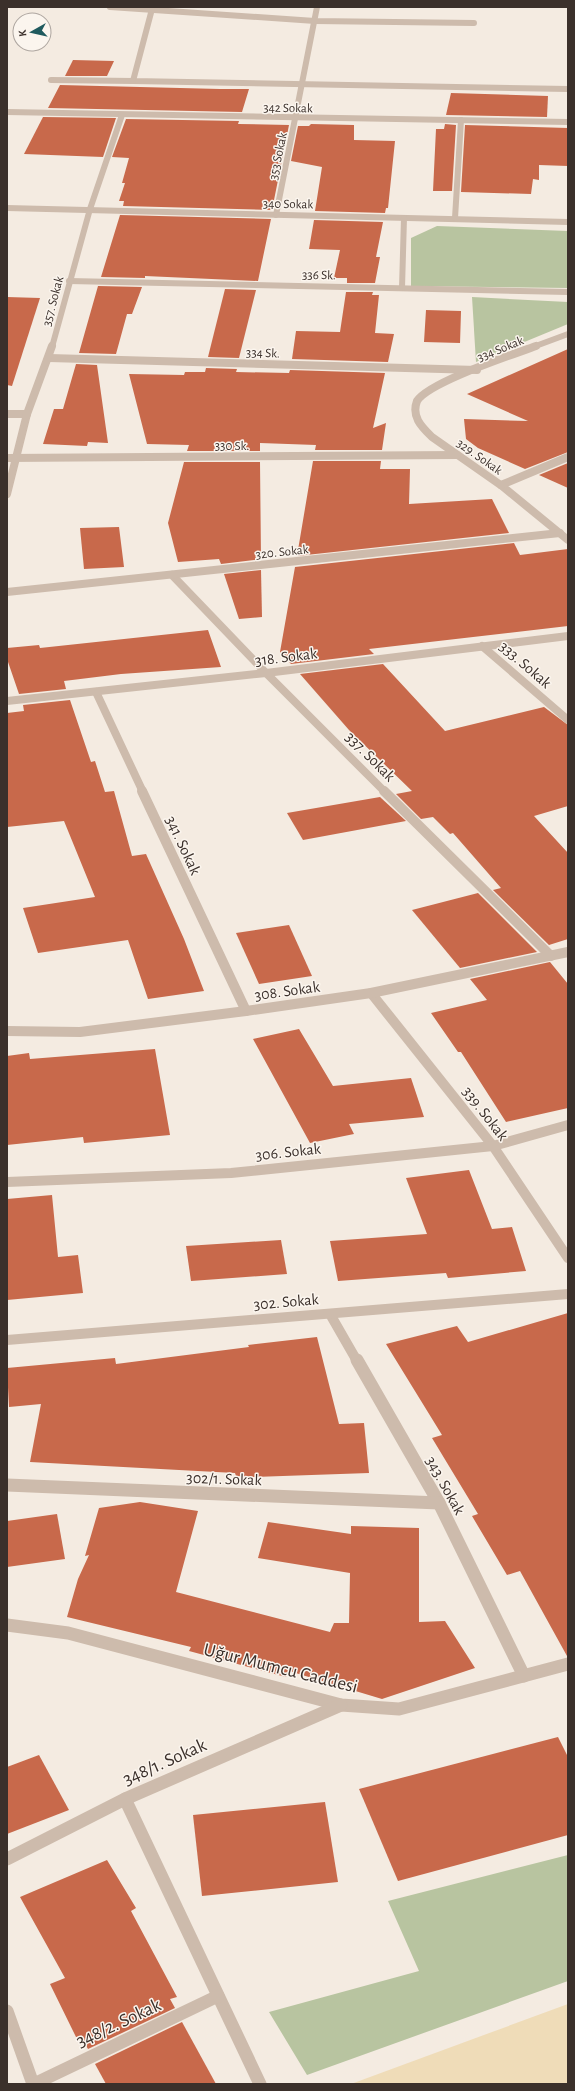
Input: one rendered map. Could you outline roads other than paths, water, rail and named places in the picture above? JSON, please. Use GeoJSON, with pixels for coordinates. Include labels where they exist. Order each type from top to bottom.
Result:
{"type":"FeatureCollection","features":[{"type":"Feature","properties":{"kind":"street"},"geometry":{"type":"LineString","coordinates":[[110,7],[315,20],[474,23]]}},
{"type":"Feature","properties":{"kind":"street","name":"353 Sokak"},"geometry":{"type":"LineString","coordinates":[[276,215],[297,118],[317,7]]}},
{"type":"Feature","properties":{"kind":"street"},"geometry":{"type":"LineString","coordinates":[[133,81],[152,9]]}},
{"type":"Feature","properties":{"kind":"street"},"geometry":{"type":"LineString","coordinates":[[51,80],[568,89]]}},
{"type":"Feature","properties":{"kind":"street","name":"342 Sokak"},"geometry":{"type":"LineString","coordinates":[[7,112],[568,122]]}},
{"type":"Feature","properties":{"kind":"street","name":"357. Sokak"},"geometry":{"type":"LineString","coordinates":[[7,494],[11,458],[49,358],[69,281],[90,210],[122,115]]}},
{"type":"Feature","properties":{"kind":"street"},"geometry":{"type":"LineString","coordinates":[[455,218],[461,120]]}},
{"type":"Feature","properties":{"kind":"street","name":"340 Sokak"},"geometry":{"type":"LineString","coordinates":[[7,208],[568,222]]}},
{"type":"Feature","properties":{"kind":"street"},"geometry":{"type":"LineString","coordinates":[[402,288],[404,218]]}},
{"type":"Feature","properties":{"kind":"street","name":"336 Sk."},"geometry":{"type":"LineString","coordinates":[[69,281],[568,292]]}},
{"type":"Feature","properties":{"kind":"street","name":"334 Sokak"},"geometry":{"type":"LineString","coordinates":[[440,385],[568,334]]}},
{"type":"Feature","properties":{"kind":"street","name":"334 Sk."},"geometry":{"type":"LineString","coordinates":[[49,358],[477,370]]}},
{"type":"Feature","properties":{"kind":"street","name":"329. Sokak"},"geometry":{"type":"LineString","coordinates":[[440,385],[418,399],[414,409],[418,419],[427,431],[457,455],[501,485],[568,540]]}},
{"type":"Feature","properties":{"kind":"street"},"geometry":{"type":"LineString","coordinates":[[7,414],[27,414]]}},
{"type":"Feature","properties":{"kind":"street","name":"330 Sk."},"geometry":{"type":"LineString","coordinates":[[11,458],[457,455]]}},
{"type":"Feature","properties":{"kind":"street"},"geometry":{"type":"LineString","coordinates":[[501,485],[568,457]]}},
{"type":"Feature","properties":{"kind":"street","name":"320. Sokak"},"geometry":{"type":"LineString","coordinates":[[7,592],[560,533]]}},
{"type":"Feature","properties":{"kind":"street","name":"337. Sokak"},"geometry":{"type":"LineString","coordinates":[[172,575],[266,673],[551,956]]}},
{"type":"Feature","properties":{"kind":"street","name":"318. Sokak"},"geometry":{"type":"LineString","coordinates":[[7,701],[266,673],[568,636]]}},
{"type":"Feature","properties":{"kind":"street","name":"333. Sokak"},"geometry":{"type":"LineString","coordinates":[[482,646],[568,720]]}},
{"type":"Feature","properties":{"kind":"street","name":"341. Sokak"},"geometry":{"type":"LineString","coordinates":[[96,692],[246,1011]]}},
{"type":"Feature","properties":{"kind":"street","name":"308. Sokak"},"geometry":{"type":"LineString","coordinates":[[7,1031],[80,1032],[246,1011],[371,993],[568,952]]}},
{"type":"Feature","properties":{"kind":"street","name":"339. Sokak"},"geometry":{"type":"LineString","coordinates":[[371,993],[493,1146],[568,1258]]}},
{"type":"Feature","properties":{"kind":"street","name":"306. Sokak"},"geometry":{"type":"LineString","coordinates":[[7,1182],[231,1173],[493,1146],[568,1125]]}},
{"type":"Feature","properties":{"kind":"street","name":"302. Sokak"},"geometry":{"type":"LineString","coordinates":[[7,1340],[568,1294]]}},
{"type":"Feature","properties":{"kind":"street","name":"343. Sokak"},"geometry":{"type":"LineString","coordinates":[[330,1314],[439,1503],[524,1676]]}},
{"type":"Feature","properties":{"kind":"street","name":"302/1. Sokak"},"geometry":{"type":"LineString","coordinates":[[7,1485],[439,1503]]}},
{"type":"Feature","properties":{"kind":"street","name":"Uğur Mumcu Caddesi"},"geometry":{"type":"LineString","coordinates":[[7,1625],[68,1633],[340,1705],[399,1709],[568,1664]]}},
{"type":"Feature","properties":{"kind":"street","name":"348/1. Sokak"},"geometry":{"type":"LineString","coordinates":[[7,1859],[125,1799],[340,1705]]}},
{"type":"Feature","properties":{"kind":"street"},"geometry":{"type":"LineString","coordinates":[[125,1799],[260,2084]]}},
{"type":"Feature","properties":{"kind":"street","name":"348/2. Sokak"},"geometry":{"type":"LineString","coordinates":[[34,2084],[218,1996]]}},
{"type":"Feature","properties":{"kind":"street"},"geometry":{"type":"LineString","coordinates":[[7,2011],[34,2084]]}}]}
